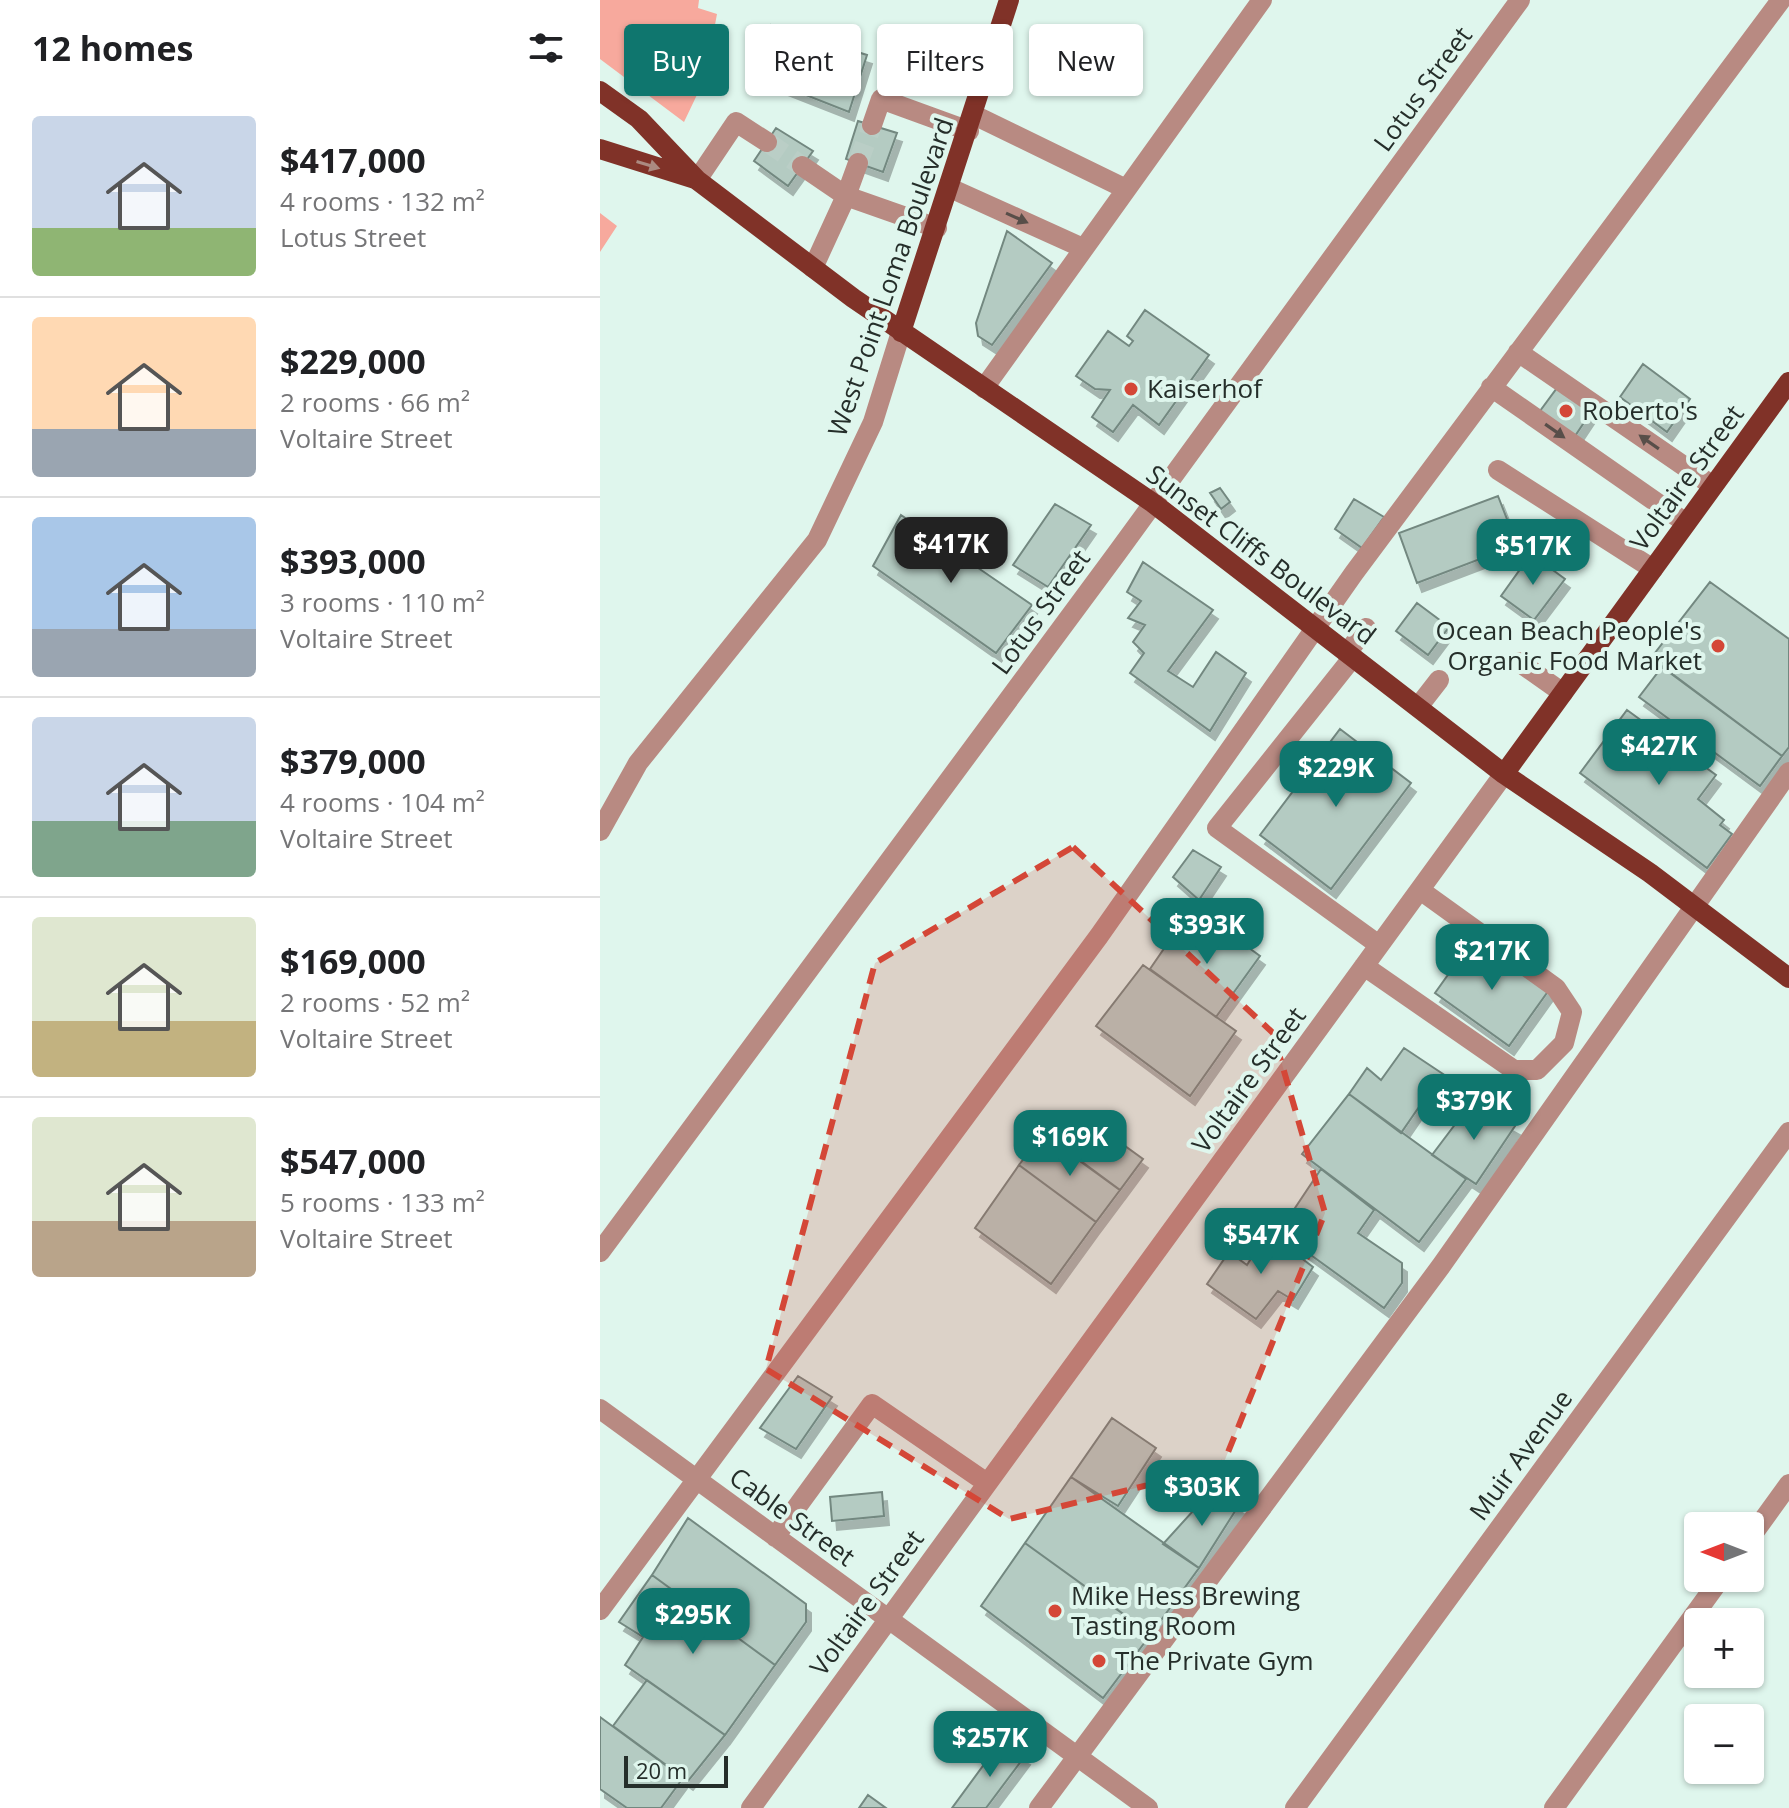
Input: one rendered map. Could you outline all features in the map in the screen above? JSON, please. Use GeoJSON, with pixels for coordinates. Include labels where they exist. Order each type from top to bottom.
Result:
{"type":"FeatureCollection","features":[{"type":"Feature","properties":{"kind":"main road","name":"West Point Loma Boulevard"},"geometry":{"type":"LineString","coordinates":[[901,332],[1009,0]]}},
{"type":"Feature","properties":{"kind":"main road","name":"Sunset Cliffs Boulevard"},"geometry":{"type":"LineString","coordinates":[[600,91],[639,119],[697,180],[813,268],[901,332],[1153,503],[1504,774],[1694,907],[1789,978]]}},
{"type":"Feature","properties":{"kind":"main road","name":"Sunset Cliffs Boulevard"},"geometry":{"type":"LineString","coordinates":[[600,149],[697,180]]}},
{"type":"Feature","properties":{"kind":"main road","name":"Voltaire Street"},"geometry":{"type":"LineString","coordinates":[[1504,774],[1789,382]]}},
{"type":"Feature","properties":{"kind":"street"},"geometry":{"type":"LineString","coordinates":[[984,388],[1262,0]]}},
{"type":"Feature","properties":{"kind":"street","name":"Lotus Street"},"geometry":{"type":"LineString","coordinates":[[600,1252],[1520,0]]}},
{"type":"Feature","properties":{"kind":"street"},"geometry":{"type":"LineString","coordinates":[[600,1610],[1099,936],[1314,627],[1360,578],[1491,387],[1781,0]]}},
{"type":"Feature","properties":{"kind":"street"},"geometry":{"type":"LineString","coordinates":[[872,125],[881,99],[971,123],[1126,189]]}},
{"type":"Feature","properties":{"kind":"street"},"geometry":{"type":"LineString","coordinates":[[697,180],[736,122],[767,142]]}},
{"type":"Feature","properties":{"kind":"street"},"geometry":{"type":"LineString","coordinates":[[813,268],[858,163]]}},
{"type":"Feature","properties":{"kind":"street"},"geometry":{"type":"LineString","coordinates":[[802,166],[846,196],[937,228]]}},
{"type":"Feature","properties":{"kind":"street"},"geometry":{"type":"LineString","coordinates":[[950,188],[1083,248]]}},
{"type":"Feature","properties":{"kind":"street","name":"West Point Loma Boulevard"},"geometry":{"type":"LineString","coordinates":[[600,831],[638,763],[817,540],[873,422],[901,332]]}},
{"type":"Feature","properties":{"kind":"street"},"geometry":{"type":"LineString","coordinates":[[1518,352],[1713,486]]}},
{"type":"Feature","properties":{"kind":"street"},"geometry":{"type":"LineString","coordinates":[[1491,387],[1686,523]]}},
{"type":"Feature","properties":{"kind":"street"},"geometry":{"type":"LineString","coordinates":[[1498,470],[1653,569]]}},
{"type":"Feature","properties":{"kind":"street"},"geometry":{"type":"LineString","coordinates":[[1366,628],[1350,655],[1217,828],[1379,945]]}},
{"type":"Feature","properties":{"kind":"street"},"geometry":{"type":"LineString","coordinates":[[1519,662],[1563,693]]}},
{"type":"Feature","properties":{"kind":"street"},"geometry":{"type":"LineString","coordinates":[[1418,707],[1439,680]]}},
{"type":"Feature","properties":{"kind":"street"},"geometry":{"type":"LineString","coordinates":[[1039,1808],[1441,1266],[1789,772]]}},
{"type":"Feature","properties":{"kind":"street","name":"Voltaire Street"},"geometry":{"type":"LineString","coordinates":[[751,1808],[1504,774]]}},
{"type":"Feature","properties":{"kind":"street"},"geometry":{"type":"LineString","coordinates":[[1364,966],[1514,1070],[1537,1070],[1564,1043],[1572,1012],[1556,988],[1420,890]]}},
{"type":"Feature","properties":{"kind":"street","name":"Muir Avenue"},"geometry":{"type":"LineString","coordinates":[[1295,1808],[1789,1132]]}},
{"type":"Feature","properties":{"kind":"street"},"geometry":{"type":"LineString","coordinates":[[775,1537],[872,1404],[987,1483]]}},
{"type":"Feature","properties":{"kind":"street","name":"Cable Street"},"geometry":{"type":"LineString","coordinates":[[600,1409],[1148,1808]]}},
{"type":"Feature","properties":{"kind":"street"},"geometry":{"type":"LineString","coordinates":[[1764,1519],[1789,1484]]}},
{"type":"Feature","properties":{"kind":"street"},"geometry":{"type":"LineString","coordinates":[[1554,1808],[1711,1592]]}},
{"type":"Feature","properties":{"kind":"highlighted area"},"geometry":{"type":"Polygon","coordinates":[[[1073,847],[1273,1033],[1325,1213],[1222,1467],[1009,1519],[766,1369],[822,1150],[875,963],[1073,847]]]}},
{"type":"Feature","properties":{"kind":"shaded area"},"geometry":{"type":"Polygon","coordinates":[[[600,0],[699,0],[698,8],[717,14],[715,24],[624,24],[624,77],[600,59],[600,0]]]}},
{"type":"Feature","properties":{"kind":"shaded area"},"geometry":{"type":"Polygon","coordinates":[[[649,96],[696,96],[684,122],[649,96]]]}},
{"type":"Feature","properties":{"kind":"shaded area"},"geometry":{"type":"Polygon","coordinates":[[[600,213],[617,226],[600,252],[600,213]]]}},
{"type":"Feature","properties":{"kind":"building"},"geometry":{"type":"Polygon","coordinates":[[[861,53],[867,55],[861,74],[861,53]]]}},
{"type":"Feature","properties":{"kind":"building"},"geometry":{"type":"Polygon","coordinates":[[[808,96],[854,96],[849,112],[808,96]]]}},
{"type":"Feature","properties":{"kind":"building"},"geometry":{"type":"Polygon","coordinates":[[[858,121],[897,133],[883,172],[846,159],[858,121]]]}},
{"type":"Feature","properties":{"kind":"building"},"geometry":{"type":"Polygon","coordinates":[[[776,128],[813,151],[788,186],[754,161],[776,128]]]}},
{"type":"Feature","properties":{"kind":"building"},"geometry":{"type":"Polygon","coordinates":[[[1007,231],[1052,263],[992,345],[978,336],[976,323],[1007,231]]]}},
{"type":"Feature","properties":{"kind":"building"},"geometry":{"type":"Polygon","coordinates":[[[1145,310],[1209,355],[1159,425],[1133,405],[1113,432],[1092,417],[1110,390],[1095,389],[1076,376],[1108,331],[1129,346],[1133,341],[1127,336],[1145,310]]]}},
{"type":"Feature","properties":{"kind":"building"},"geometry":{"type":"Polygon","coordinates":[[[1643,364],[1690,399],[1667,432],[1620,397],[1643,364]]]}},
{"type":"Feature","properties":{"kind":"building","name":"Roberto's"},"geometry":{"type":"Polygon","coordinates":[[[1557,388],[1591,412],[1575,436],[1540,411],[1557,388]]]}},
{"type":"Feature","properties":{"kind":"building"},"geometry":{"type":"Polygon","coordinates":[[[1220,488],[1230,502],[1221,509],[1210,493],[1220,488]]]}},
{"type":"Feature","properties":{"kind":"building"},"geometry":{"type":"Polygon","coordinates":[[[1498,496],[1517,545],[1417,583],[1399,533],[1498,496]]]}},
{"type":"Feature","properties":{"kind":"building"},"geometry":{"type":"Polygon","coordinates":[[[1354,499],[1384,517],[1362,548],[1335,529],[1354,499]]]}},
{"type":"Feature","properties":{"kind":"building"},"geometry":{"type":"Polygon","coordinates":[[[1055,504],[1091,525],[1048,587],[1013,565],[1055,504]]]}},
{"type":"Feature","properties":{"kind":"building"},"geometry":{"type":"Polygon","coordinates":[[[901,515],[1032,605],[996,653],[873,566],[901,515]]]}},
{"type":"Feature","properties":{"kind":"building"},"geometry":{"type":"Polygon","coordinates":[[[1531,554],[1565,579],[1534,620],[1501,596],[1531,554]]]}},
{"type":"Feature","properties":{"kind":"building"},"geometry":{"type":"Polygon","coordinates":[[[1143,562],[1213,610],[1168,671],[1193,687],[1216,652],[1246,673],[1210,731],[1130,673],[1144,653],[1133,642],[1145,625],[1128,618],[1141,601],[1127,592],[1143,562]]]}},
{"type":"Feature","properties":{"kind":"building"},"geometry":{"type":"Polygon","coordinates":[[[1710,582],[1789,639],[1789,747],[1782,756],[1651,658],[1710,582]]]}},
{"type":"Feature","properties":{"kind":"building"},"geometry":{"type":"Polygon","coordinates":[[[1417,603],[1449,627],[1428,655],[1396,631],[1417,603]]]}},
{"type":"Feature","properties":{"kind":"building"},"geometry":{"type":"Polygon","coordinates":[[[1662,667],[1782,756],[1760,786],[1639,697],[1662,667]]]}},
{"type":"Feature","properties":{"kind":"building"},"geometry":{"type":"Polygon","coordinates":[[[1627,710],[1716,775],[1698,799],[1724,820],[1720,825],[1732,834],[1707,868],[1580,773],[1627,710]]]}},
{"type":"Feature","properties":{"kind":"building"},"geometry":{"type":"Polygon","coordinates":[[[1340,729],[1411,783],[1331,889],[1260,835],[1340,729]]]}},
{"type":"Feature","properties":{"kind":"building"},"geometry":{"type":"Polygon","coordinates":[[[1193,850],[1221,867],[1199,900],[1173,877],[1193,850]]]}},
{"type":"Feature","properties":{"kind":"building"},"geometry":{"type":"Polygon","coordinates":[[[1208,918],[1260,956],[1216,1017],[1150,969],[1172,937],[1186,947],[1208,918]]]}},
{"type":"Feature","properties":{"kind":"building"},"geometry":{"type":"Polygon","coordinates":[[[1475,937],[1549,990],[1509,1046],[1435,993],[1475,937]]]}},
{"type":"Feature","properties":{"kind":"building"},"geometry":{"type":"Polygon","coordinates":[[[1143,965],[1236,1031],[1190,1096],[1096,1026],[1143,965]]]}},
{"type":"Feature","properties":{"kind":"building"},"geometry":{"type":"Polygon","coordinates":[[[1404,1048],[1449,1078],[1427,1110],[1419,1107],[1401,1133],[1349,1094],[1367,1068],[1381,1080],[1404,1048]]]}},
{"type":"Feature","properties":{"kind":"building"},"geometry":{"type":"Polygon","coordinates":[[[1349,1094],[1466,1179],[1419,1242],[1302,1154],[1349,1094]]]}},
{"type":"Feature","properties":{"kind":"building"},"geometry":{"type":"Polygon","coordinates":[[[1472,1102],[1515,1126],[1476,1184],[1432,1155],[1472,1102]]]}},
{"type":"Feature","properties":{"kind":"building"},"geometry":{"type":"Polygon","coordinates":[[[1078,1112],[1143,1159],[1120,1190],[1055,1143],[1078,1112]]]}},
{"type":"Feature","properties":{"kind":"building"},"geometry":{"type":"Polygon","coordinates":[[[1043,1133],[1120,1190],[1096,1222],[1019,1165],[1043,1133]]]}},
{"type":"Feature","properties":{"kind":"building"},"geometry":{"type":"Polygon","coordinates":[[[1019,1165],[1096,1222],[1051,1284],[975,1228],[1019,1165]]]}},
{"type":"Feature","properties":{"kind":"building"},"geometry":{"type":"Polygon","coordinates":[[[1321,1169],[1374,1210],[1358,1233],[1402,1263],[1402,1283],[1384,1308],[1279,1232],[1321,1169]]]}},
{"type":"Feature","properties":{"kind":"building"},"geometry":{"type":"Polygon","coordinates":[[[1267,1232],[1313,1267],[1293,1300],[1278,1291],[1256,1319],[1207,1284],[1229,1252],[1247,1265],[1267,1232]]]}},
{"type":"Feature","properties":{"kind":"building"},"geometry":{"type":"Polygon","coordinates":[[[798,1376],[832,1397],[796,1449],[760,1428],[798,1376]]]}},
{"type":"Feature","properties":{"kind":"building"},"geometry":{"type":"Polygon","coordinates":[[[1112,1418],[1156,1448],[1118,1506],[1071,1477],[1112,1418]]]}},
{"type":"Feature","properties":{"kind":"building"},"geometry":{"type":"Polygon","coordinates":[[[1071,1477],[1199,1568],[1151,1634],[1025,1543],[1071,1477]]]}},
{"type":"Feature","properties":{"kind":"building"},"geometry":{"type":"Polygon","coordinates":[[[1213,1489],[1239,1505],[1199,1568],[1163,1544],[1213,1489]]]}},
{"type":"Feature","properties":{"kind":"building"},"geometry":{"type":"Polygon","coordinates":[[[882,1492],[884,1516],[832,1521],[830,1497],[882,1492]]]}},
{"type":"Feature","properties":{"kind":"building"},"geometry":{"type":"Polygon","coordinates":[[[688,1518],[806,1604],[806,1622],[775,1665],[652,1575],[688,1518]]]}},
{"type":"Feature","properties":{"kind":"building"},"geometry":{"type":"Polygon","coordinates":[[[1025,1543],[1151,1634],[1103,1698],[981,1606],[1025,1543]]]}},
{"type":"Feature","properties":{"kind":"building"},"geometry":{"type":"Polygon","coordinates":[[[652,1575],[775,1665],[725,1735],[625,1665],[643,1637],[619,1622],[652,1575]]]}},
{"type":"Feature","properties":{"kind":"building"},"geometry":{"type":"Polygon","coordinates":[[[647,1680],[725,1735],[688,1781],[613,1726],[647,1680]]]}},
{"type":"Feature","properties":{"kind":"building"},"geometry":{"type":"Polygon","coordinates":[[[600,1717],[683,1778],[661,1808],[627,1808],[600,1789],[600,1717]]]}},
{"type":"Feature","properties":{"kind":"building"},"geometry":{"type":"Polygon","coordinates":[[[999,1744],[1025,1756],[986,1808],[952,1808],[999,1744]]]}},
{"type":"Feature","properties":{"kind":"building"},"geometry":{"type":"Polygon","coordinates":[[[868,1795],[886,1808],[859,1808],[868,1795]]]}},
{"type":"Feature","properties":{"kind":"tunnel"},"geometry":{"type":"LineString","coordinates":[[858,163],[872,125]]}},
{"type":"Feature","properties":{"kind":"tunnel"},"geometry":{"type":"LineString","coordinates":[[767,142],[802,166]]}},
{"type":"Feature","properties":{"kind":"place","name":"Kaiserhof"},"geometry":{"type":"Point","coordinates":[1131,389]}},
{"type":"Feature","properties":{"kind":"place","name":"Roberto's"},"geometry":{"type":"Point","coordinates":[1566,411]}},
{"type":"Feature","properties":{"kind":"place","name":"Ocean Beach People's Organic Food Market"},"geometry":{"type":"Point","coordinates":[1718,646]}},
{"type":"Feature","properties":{"kind":"place","name":"Mike Hess Brewing Tasting Room"},"geometry":{"type":"Point","coordinates":[1055,1611]}},
{"type":"Feature","properties":{"kind":"place","name":"The Private Gym"},"geometry":{"type":"Point","coordinates":[1099,1661]}}]}
